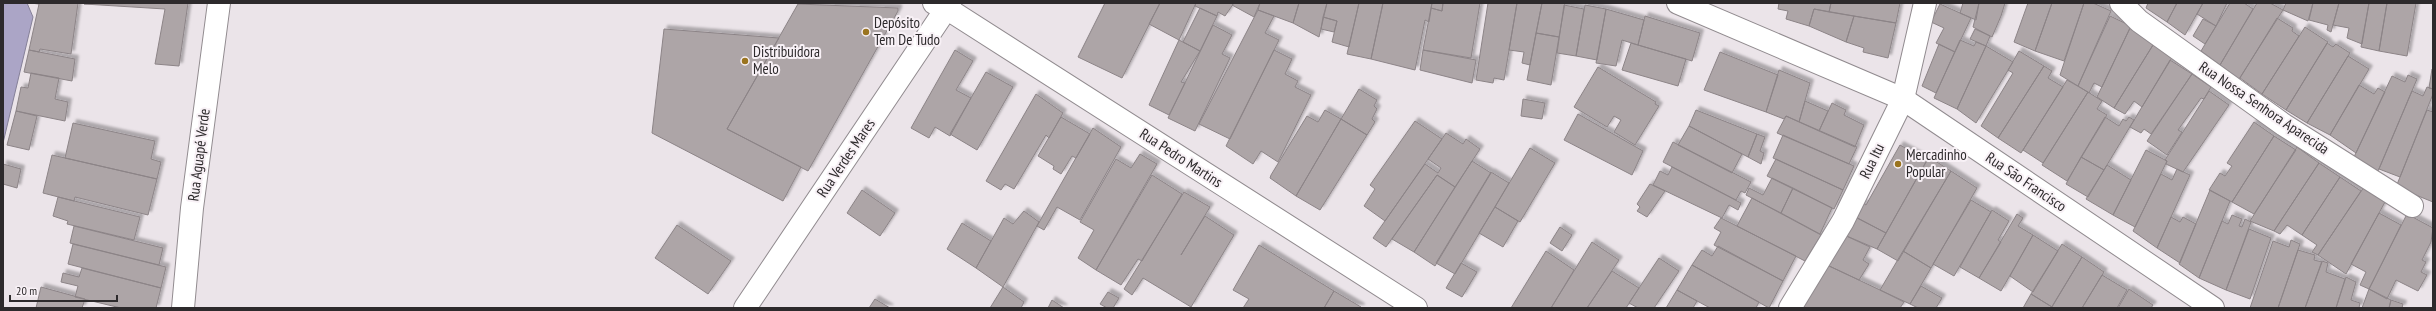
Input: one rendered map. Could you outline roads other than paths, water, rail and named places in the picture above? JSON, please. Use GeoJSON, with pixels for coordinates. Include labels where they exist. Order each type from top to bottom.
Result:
{"type":"FeatureCollection","features":[{"type":"Feature","properties":{"kind":"street","name":"Rua Aguapé Verde"},"geometry":{"type":"LineString","coordinates":[[183,308],[192,208],[218,3]]}},
{"type":"Feature","properties":{"kind":"street","name":"Rua São Francisco"},"geometry":{"type":"LineString","coordinates":[[1678,3],[1903,99],[2213,308]]}},
{"type":"Feature","properties":{"kind":"street","name":"Rua Itu"},"geometry":{"type":"LineString","coordinates":[[1790,308],[1843,221],[1903,99],[1925,3]]}},
{"type":"Feature","properties":{"kind":"street","name":"Rua Nossa Senhora Aparecida"},"geometry":{"type":"LineString","coordinates":[[2120,3],[2139,21],[2284,125],[2412,206]]}},
{"type":"Feature","properties":{"kind":"street","name":"Rua Verdes Mares"},"geometry":{"type":"LineString","coordinates":[[745,308],[944,4]]}},
{"type":"Feature","properties":{"kind":"street","name":"Rua Pedro Martins"},"geometry":{"type":"LineString","coordinates":[[944,4],[1416,308]]}},
{"type":"Feature","properties":{"kind":"place","name":"Depósito Tem De Tudo"},"geometry":{"type":"Point","coordinates":[866,32]}},
{"type":"Feature","properties":{"kind":"place","name":"Distribuidora Melo"},"geometry":{"type":"Point","coordinates":[745,61]}},
{"type":"Feature","properties":{"kind":"place","name":"Mercadinho Popular"},"geometry":{"type":"Point","coordinates":[1898,164]}}]}
